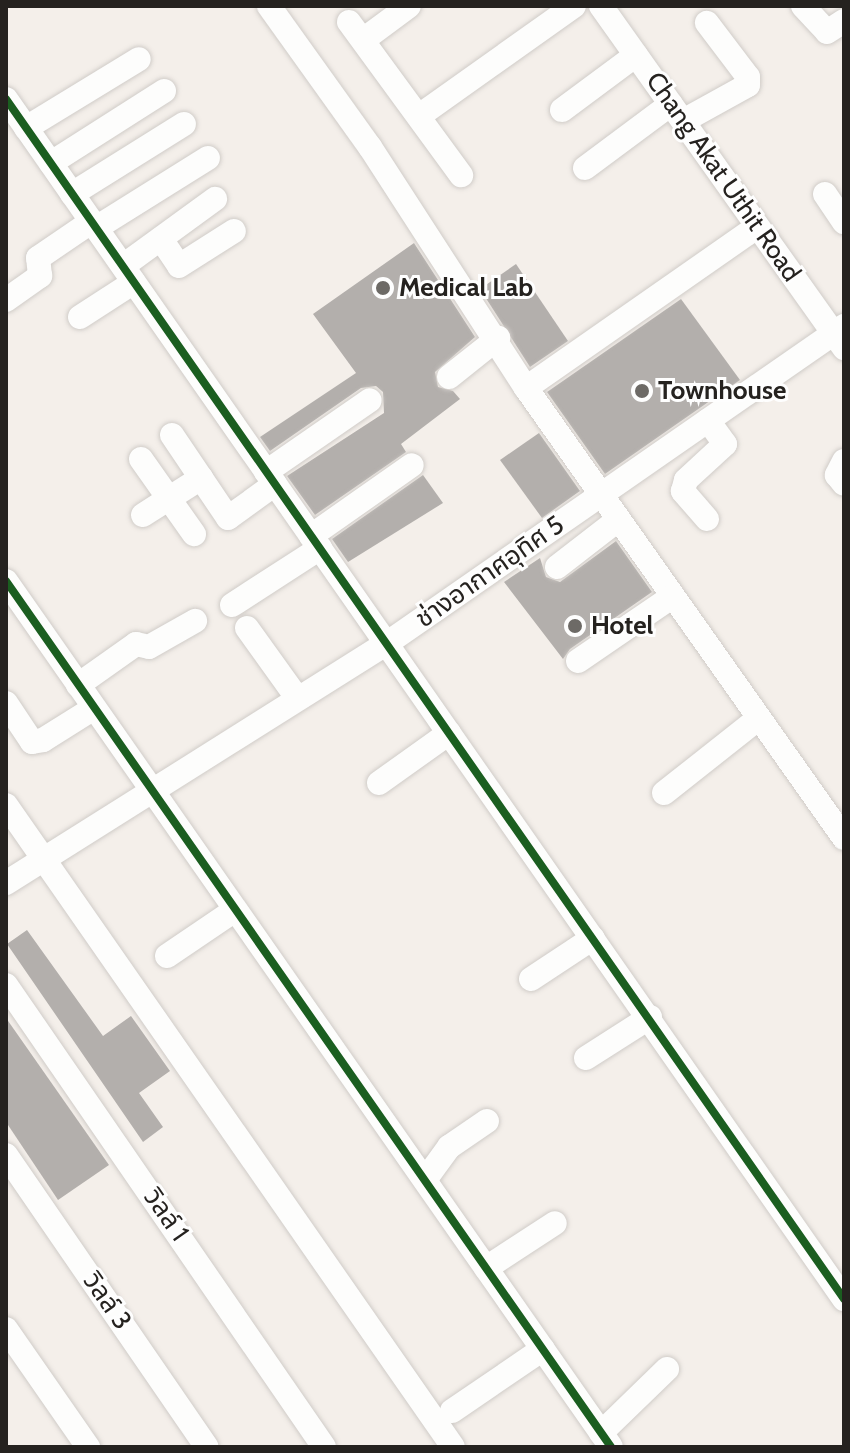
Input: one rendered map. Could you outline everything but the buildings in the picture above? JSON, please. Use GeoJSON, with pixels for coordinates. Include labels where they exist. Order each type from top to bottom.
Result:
{"type":"FeatureCollection","features":[{"type":"Feature","properties":{"kind":"street"},"geometry":{"type":"LineString","coordinates":[[269,6],[498,338],[526,388],[844,838]]}},
{"type":"Feature","properties":{"kind":"street"},"geometry":{"type":"LineString","coordinates":[[409,6],[356,31],[461,175]]}},
{"type":"Feature","properties":{"kind":"street"},"geometry":{"type":"LineString","coordinates":[[419,116],[574,6]]}},
{"type":"Feature","properties":{"kind":"street","name":"Chang Akat Uthit Road"},"geometry":{"type":"LineString","coordinates":[[601,6],[757,227],[841,336]]}},
{"type":"Feature","properties":{"kind":"street"},"geometry":{"type":"LineString","coordinates":[[803,6],[827,32],[844,21]]}},
{"type":"Feature","properties":{"kind":"street"},"geometry":{"type":"LineString","coordinates":[[585,168],[677,113],[748,85],[748,77],[707,23]]}},
{"type":"Feature","properties":{"kind":"street"},"geometry":{"type":"LineString","coordinates":[[562,110],[636,55]]}},
{"type":"Feature","properties":{"kind":"street"},"geometry":{"type":"LineString","coordinates":[[26,128],[139,59]]}},
{"type":"Feature","properties":{"kind":"street"},"geometry":{"type":"LineString","coordinates":[[51,163],[164,91]]}},
{"type":"Feature","properties":{"kind":"street"},"geometry":{"type":"LineString","coordinates":[[6,99],[650,1017],[844,1299]]}},
{"type":"Feature","properties":{"kind":"street"},"geometry":{"type":"LineString","coordinates":[[72,194],[184,124]]}},
{"type":"Feature","properties":{"kind":"street"},"geometry":{"type":"LineString","coordinates":[[6,300],[40,276],[38,258],[208,158]]}},
{"type":"Feature","properties":{"kind":"street"},"geometry":{"type":"LineString","coordinates":[[825,194],[844,222]]}},
{"type":"Feature","properties":{"kind":"street"},"geometry":{"type":"LineString","coordinates":[[80,317],[161,239],[215,199]]}},
{"type":"Feature","properties":{"kind":"street"},"geometry":{"type":"LineString","coordinates":[[526,388],[757,227]]}},
{"type":"Feature","properties":{"kind":"street"},"geometry":{"type":"LineString","coordinates":[[161,239],[179,266],[234,231]]}},
{"type":"Feature","properties":{"kind":"street","name":"ช่างอากาศอุทิศ 5"},"geometry":{"type":"LineString","coordinates":[[6,883],[386,644],[708,421],[841,336]]}},
{"type":"Feature","properties":{"kind":"street"},"geometry":{"type":"LineString","coordinates":[[449,377],[498,338]]}},
{"type":"Feature","properties":{"kind":"street"},"geometry":{"type":"LineString","coordinates":[[172,435],[228,518],[270,478],[370,400]]}},
{"type":"Feature","properties":{"kind":"street"},"geometry":{"type":"LineString","coordinates":[[707,519],[683,491],[686,480],[725,444],[708,421]]}},
{"type":"Feature","properties":{"kind":"street"},"geometry":{"type":"LineString","coordinates":[[141,459],[194,534]]}},
{"type":"Feature","properties":{"kind":"street"},"geometry":{"type":"LineString","coordinates":[[844,461],[837,475],[844,484]]}},
{"type":"Feature","properties":{"kind":"street"},"geometry":{"type":"LineString","coordinates":[[232,605],[412,465]]}},
{"type":"Feature","properties":{"kind":"street"},"geometry":{"type":"LineString","coordinates":[[143,515],[201,478]]}},
{"type":"Feature","properties":{"kind":"street"},"geometry":{"type":"LineString","coordinates":[[557,567],[619,519]]}},
{"type":"Feature","properties":{"kind":"street"},"geometry":{"type":"LineString","coordinates":[[8,589],[606,1440],[667,1369]]}},
{"type":"Feature","properties":{"kind":"street"},"geometry":{"type":"LineString","coordinates":[[578,661],[673,596]]}},
{"type":"Feature","properties":{"kind":"street"},"geometry":{"type":"LineString","coordinates":[[78,685],[136,644],[149,647],[195,621]]}},
{"type":"Feature","properties":{"kind":"street"},"geometry":{"type":"LineString","coordinates":[[247,628],[298,699]]}},
{"type":"Feature","properties":{"kind":"street"},"geometry":{"type":"LineString","coordinates":[[6,703],[32,742],[43,740],[94,708]]}},
{"type":"Feature","properties":{"kind":"street"},"geometry":{"type":"LineString","coordinates":[[664,793],[759,718]]}},
{"type":"Feature","properties":{"kind":"street"},"geometry":{"type":"LineString","coordinates":[[379,783],[449,733]]}},
{"type":"Feature","properties":{"kind":"street"},"geometry":{"type":"LineString","coordinates":[[6,805],[453,1447]]}},
{"type":"Feature","properties":{"kind":"street"},"geometry":{"type":"LineString","coordinates":[[167,956],[235,910]]}},
{"type":"Feature","properties":{"kind":"street"},"geometry":{"type":"LineString","coordinates":[[531,979],[593,938]]}},
{"type":"Feature","properties":{"kind":"street","name":"วิลล์ 1"},"geometry":{"type":"LineString","coordinates":[[6,985],[324,1447]]}},
{"type":"Feature","properties":{"kind":"street"},"geometry":{"type":"LineString","coordinates":[[586,1058],[650,1017]]}},
{"type":"Feature","properties":{"kind":"street"},"geometry":{"type":"LineString","coordinates":[[425,1180],[449,1147],[487,1121]]}},
{"type":"Feature","properties":{"kind":"street","name":"วิลล์ 3"},"geometry":{"type":"LineString","coordinates":[[6,1155],[207,1447]]}},
{"type":"Feature","properties":{"kind":"street"},"geometry":{"type":"LineString","coordinates":[[486,1268],[555,1223]]}},
{"type":"Feature","properties":{"kind":"street"},"geometry":{"type":"LineString","coordinates":[[6,1329],[83,1445]]}},
{"type":"Feature","properties":{"kind":"street"},"geometry":{"type":"LineString","coordinates":[[452,1411],[543,1349]]}},
{"type":"Feature","properties":{"kind":"cycle path"},"geometry":{"type":"LineString","coordinates":[[6,99],[844,1299]]}},
{"type":"Feature","properties":{"kind":"cycle path"},"geometry":{"type":"LineString","coordinates":[[6,581],[611,1447]]}},
{"type":"Feature","properties":{"kind":"place","name":"Medical Lab"},"geometry":{"type":"Point","coordinates":[383,288]}},
{"type":"Feature","properties":{"kind":"place","name":"Townhouse"},"geometry":{"type":"Point","coordinates":[642,391]}},
{"type":"Feature","properties":{"kind":"place","name":"Hotel"},"geometry":{"type":"Point","coordinates":[575,626]}}]}
